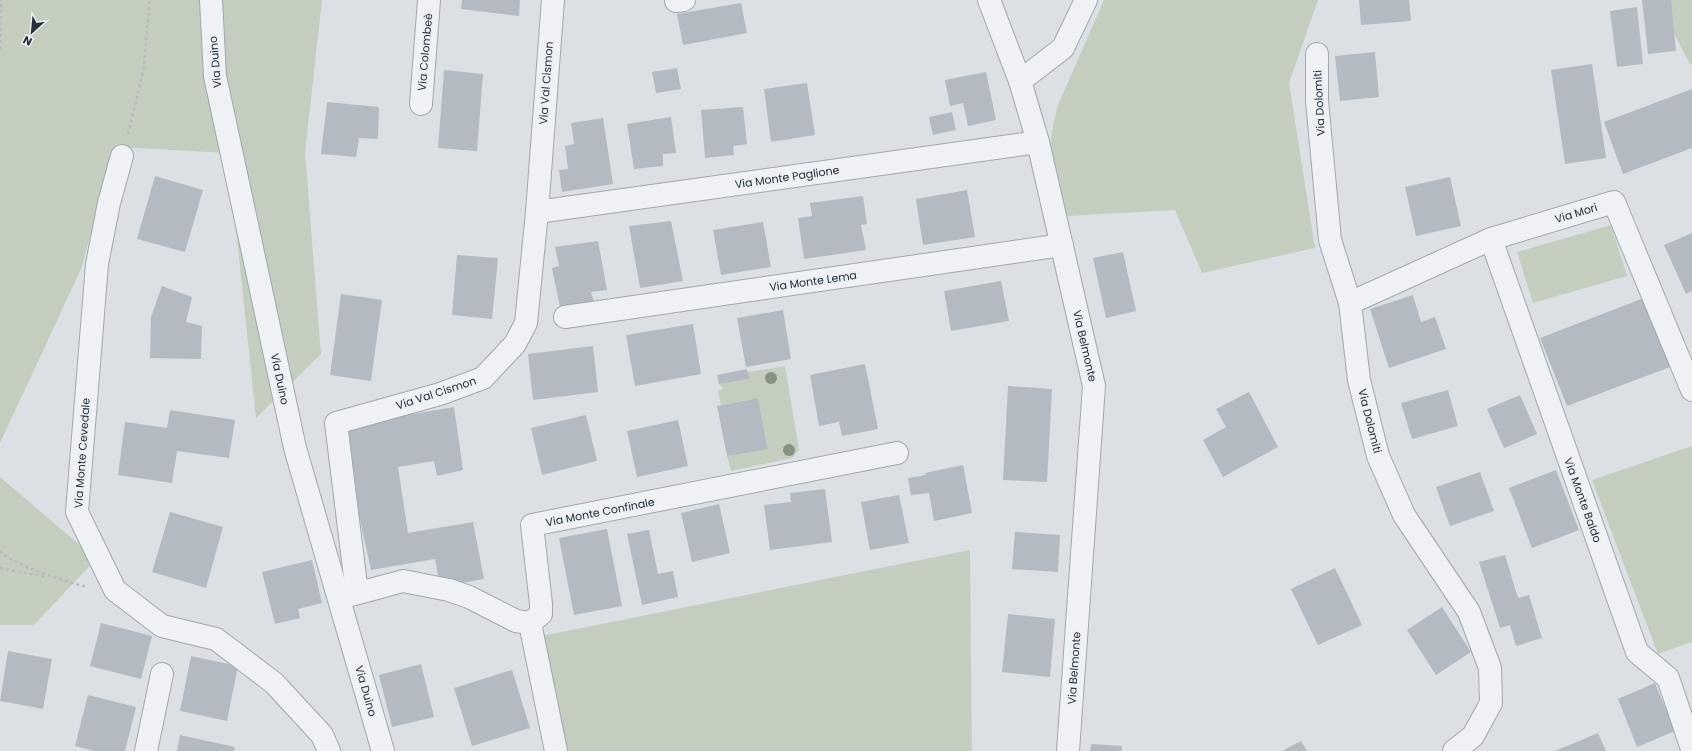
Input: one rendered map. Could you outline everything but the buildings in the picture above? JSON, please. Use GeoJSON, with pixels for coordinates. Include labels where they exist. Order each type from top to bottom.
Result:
{"type":"FeatureCollection","features":[{"type":"Feature","properties":{"kind":"street","name":"Via Duino"},"geometry":{"type":"LineString","coordinates":[[211,0],[215,76],[260,291],[295,448],[348,595],[383,751]]}},
{"type":"Feature","properties":{"kind":"street","name":"Via Colombeè"},"geometry":{"type":"LineString","coordinates":[[421,104],[429,0]]}},
{"type":"Feature","properties":{"kind":"street","name":"Via Val Cismon"},"geometry":{"type":"LineString","coordinates":[[348,595],[336,423],[440,394],[483,378],[515,344],[526,323],[537,212],[553,0]]}},
{"type":"Feature","properties":{"kind":"street","name":"Via Belmonte"},"geometry":{"type":"LineString","coordinates":[[989,0],[1020,81],[1038,142],[1094,386],[1068,751]]}},
{"type":"Feature","properties":{"kind":"street"},"geometry":{"type":"LineString","coordinates":[[1020,81],[1063,48],[1086,0]]}},
{"type":"Feature","properties":{"kind":"street","name":"Via Dolomiti"},"geometry":{"type":"LineString","coordinates":[[1317,54],[1317,101],[1330,240],[1350,303],[1359,380],[1378,456],[1404,515],[1469,612],[1490,668],[1491,703],[1473,736],[1454,751]]}},
{"type":"Feature","properties":{"kind":"street","name":"Via Monte Paglione"},"geometry":{"type":"LineString","coordinates":[[537,212],[1038,142]]}},
{"type":"Feature","properties":{"kind":"street","name":"Via Monte Cevedale"},"geometry":{"type":"LineString","coordinates":[[122,156],[109,203],[97,264],[77,512],[116,590],[162,626],[216,639],[274,683],[322,736],[330,751]]}},
{"type":"Feature","properties":{"kind":"street","name":"Via Mori"},"geometry":{"type":"LineString","coordinates":[[1350,303],[1491,239],[1614,202],[1692,390]]}},
{"type":"Feature","properties":{"kind":"street","name":"Via Monte Baldo"},"geometry":{"type":"LineString","coordinates":[[1491,239],[1637,652],[1668,678],[1692,749]]}},
{"type":"Feature","properties":{"kind":"street","name":"Via Monte Lema"},"geometry":{"type":"LineString","coordinates":[[565,317],[1062,245]]}},
{"type":"Feature","properties":{"kind":"street","name":"Via Monte Confinale"},"geometry":{"type":"LineString","coordinates":[[530,623],[540,614],[541,604],[532,525],[897,453]]}},
{"type":"Feature","properties":{"kind":"street"},"geometry":{"type":"LineString","coordinates":[[348,595],[403,581],[449,590],[469,597],[516,621],[530,623],[556,751]]}},
{"type":"Feature","properties":{"kind":"street"},"geometry":{"type":"LineString","coordinates":[[146,751],[162,674]]}},
{"type":"Feature","properties":{"kind":"path"},"geometry":{"type":"LineString","coordinates":[[0,49],[1,0]]}},
{"type":"Feature","properties":{"kind":"path"},"geometry":{"type":"LineString","coordinates":[[122,156],[144,67],[150,0]]}},
{"type":"Feature","properties":{"kind":"path"},"geometry":{"type":"LineString","coordinates":[[0,551],[2,554],[22,566],[54,578]]}},
{"type":"Feature","properties":{"kind":"path"},"geometry":{"type":"LineString","coordinates":[[0,568],[54,578],[88,587],[116,590]]}},
{"type":"Feature","properties":{"kind":"green space"},"geometry":{"type":"Polygon","coordinates":[[[0,0],[322,0],[305,153],[321,354],[256,418],[228,153],[115,147],[81,269],[0,443],[0,0]]]}},
{"type":"Feature","properties":{"kind":"green space"},"geometry":{"type":"Polygon","coordinates":[[[1104,0],[1318,0],[1289,83],[1315,248],[1202,273],[1175,210],[1067,216],[1053,169],[1051,141],[1053,129],[1058,105],[1104,0]]]}},
{"type":"Feature","properties":{"kind":"green space"},"geometry":{"type":"Polygon","coordinates":[[[1656,0],[1692,0],[1692,65],[1690,64],[1656,0]]]}},
{"type":"Feature","properties":{"kind":"green space"},"geometry":{"type":"Polygon","coordinates":[[[1611,225],[1627,276],[1533,303],[1517,252],[1611,225]]]}},
{"type":"Feature","properties":{"kind":"green space"},"geometry":{"type":"Polygon","coordinates":[[[785,366],[799,450],[792,458],[731,471],[727,456],[768,448],[758,398],[721,405],[718,392],[723,388],[719,384],[748,379],[747,372],[785,366]]]}},
{"type":"Feature","properties":{"kind":"green space"},"geometry":{"type":"Polygon","coordinates":[[[1692,446],[1692,642],[1658,654],[1592,480],[1692,446]]]}},
{"type":"Feature","properties":{"kind":"green space"},"geometry":{"type":"Polygon","coordinates":[[[0,477],[96,559],[34,625],[0,625],[0,477]]]}},
{"type":"Feature","properties":{"kind":"green space"},"geometry":{"type":"Polygon","coordinates":[[[970,550],[972,751],[563,751],[537,637],[970,550]]]}}]}
